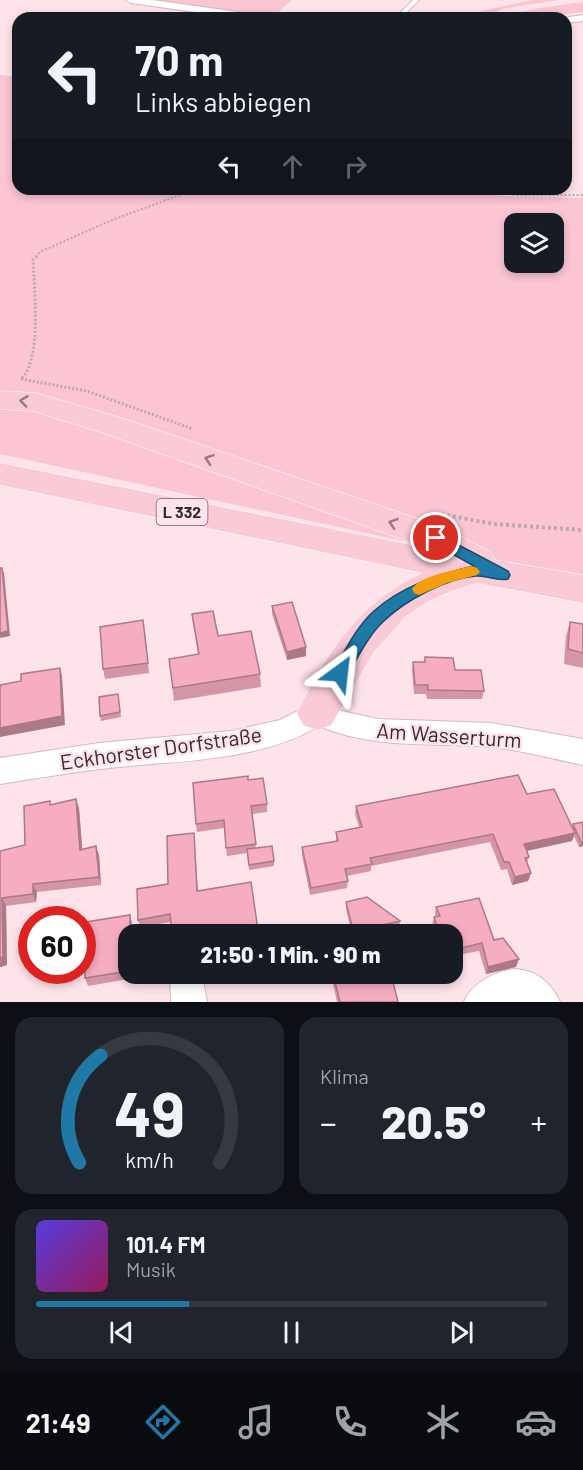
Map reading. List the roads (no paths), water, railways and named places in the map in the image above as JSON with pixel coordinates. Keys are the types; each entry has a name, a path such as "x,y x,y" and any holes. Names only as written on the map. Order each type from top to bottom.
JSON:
{"main road":[{"path":"12,388 36,402 124,429 436,538 490,573"},
{"name":"L 332","path":"0,474 364,550 583,589"},
{"path":"318,713 364,634 380,615 419,590 443,578 490,573"}],"street":[{"path":"131,0 217,12"},
{"name":"Am Wasserturm","path":"318,713 356,729 398,733 480,734 583,752"},
{"name":"Eckhorster Dorfstraße","path":"0,771 99,756 231,743 286,731 318,713"},
{"path":"482,1002 500,988 519,985 538,994 543,1002"}],"lane":[{"path":"404,12 416,0"}]}
